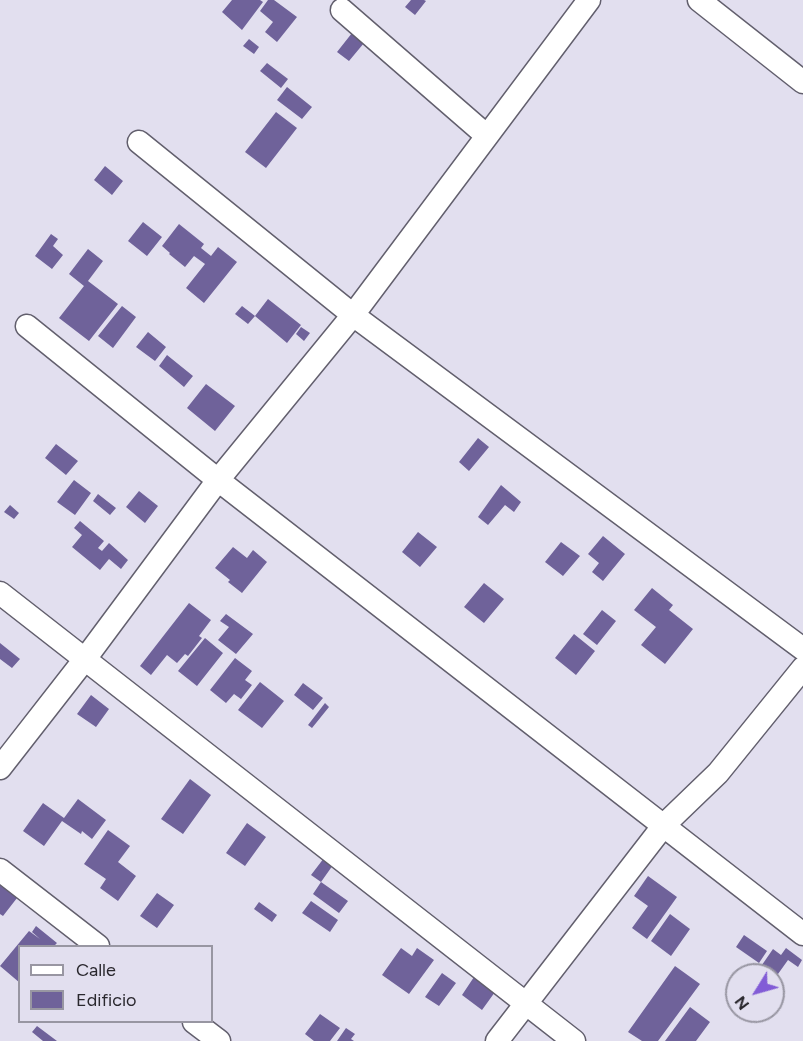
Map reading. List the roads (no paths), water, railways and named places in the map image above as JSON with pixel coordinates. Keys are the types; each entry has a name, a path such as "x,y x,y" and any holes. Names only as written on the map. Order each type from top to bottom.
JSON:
{"street":[{"path":"0,768 85,659 218,480 353,315 589,0"},
{"path":"699,0 803,82"},
{"path":"342,10 487,136"},
{"path":"139,142 353,315 803,649"},
{"path":"27,326 218,480 803,933"},
{"path":"0,593 574,1041"},
{"path":"497,1041 664,825 718,773 803,668"},
{"path":"0,870 97,945"},
{"path":"195,1023 219,1041"}]}
